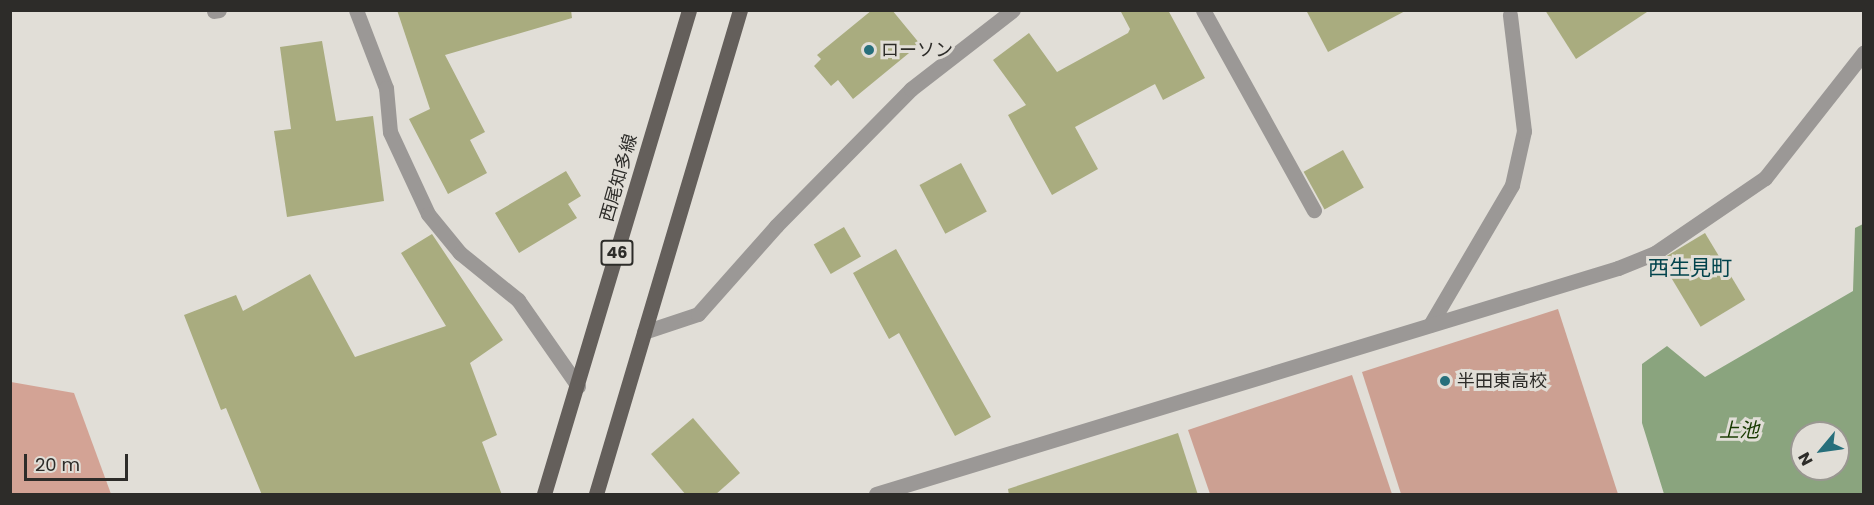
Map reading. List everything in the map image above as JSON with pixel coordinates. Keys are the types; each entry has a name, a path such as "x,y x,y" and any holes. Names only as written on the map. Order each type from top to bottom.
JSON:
{"main road":[{"name":"西尾知多線","path":"544,495 689,10"},
{"path":"596,495 740,10"}],"street":[{"path":"214,11 219,10"},
{"path":"356,10 386,88 390,132 428,214 460,253 518,300 578,386"},
{"path":"644,332 698,314 776,226 911,89 1013,10"},
{"path":"1203,10 1314,210"},
{"path":"1431,326 1512,184 1524,131 1510,15"},
{"path":"876,495 1431,326 1618,268 1655,254 1694,230 1765,178 1863,52"}],"shaded area":[{"path":"1558,309 1618,494 1401,494 1362,372"},
{"path":"1352,375 1392,494 1210,494 1188,430"},
{"path":"11,382 74,393 111,494 11,494"}],"water":[{"name":"上池","path":"1863,224 1863,494 1664,494 1642,423 1642,364 1667,346 1705,377 1853,291 1855,228"}],"building":[{"path":"397,10 571,10 572,18 445,55 485,132 470,140 487,173 448,194 409,119 430,109"},
{"name":"ローソン","path":"872,10 892,10 920,44 853,99 838,80 831,86 814,66 821,59 817,55"},
{"path":"1120,10 1168,10 1205,78 1163,100 1155,84 1075,127 1098,169 1052,195 1008,115 1026,105 993,60 1029,33 1057,72 1128,33 1130,29"},
{"path":"1306,10 1407,10 1328,52"},
{"path":"1545,10 1650,10 1576,59"},
{"path":"322,41 336,121 373,116 384,201 287,217 274,131 291,129 280,47"},
{"path":"1343,150 1364,188 1324,209 1304,172"},
{"path":"961,163 987,212 945,234 920,185"},
{"path":"566,171 581,196 568,204 577,218 519,253 495,213"},
{"path":"844,227 861,256 831,274 814,244"},
{"path":"1705,233 1745,300 1701,327 1660,260"},
{"path":"432,234 503,340 470,363 497,435 482,442 502,495 262,495 226,408 221,410 184,315 236,295 243,311 310,274 355,357 446,326 401,253"},
{"path":"896,249 991,417 955,436 899,333 889,339 853,273"},
{"path":"693,418 740,473 715,495 686,495 651,454"},
{"path":"1178,433 1198,495 1009,495 1008,489"}],"place":[{"name":"ローソン","path":"869,50"},
{"name":"半田東高校","path":"1445,381"}],"district":[{"name":"西生見町","path":"1690,268"}]}
